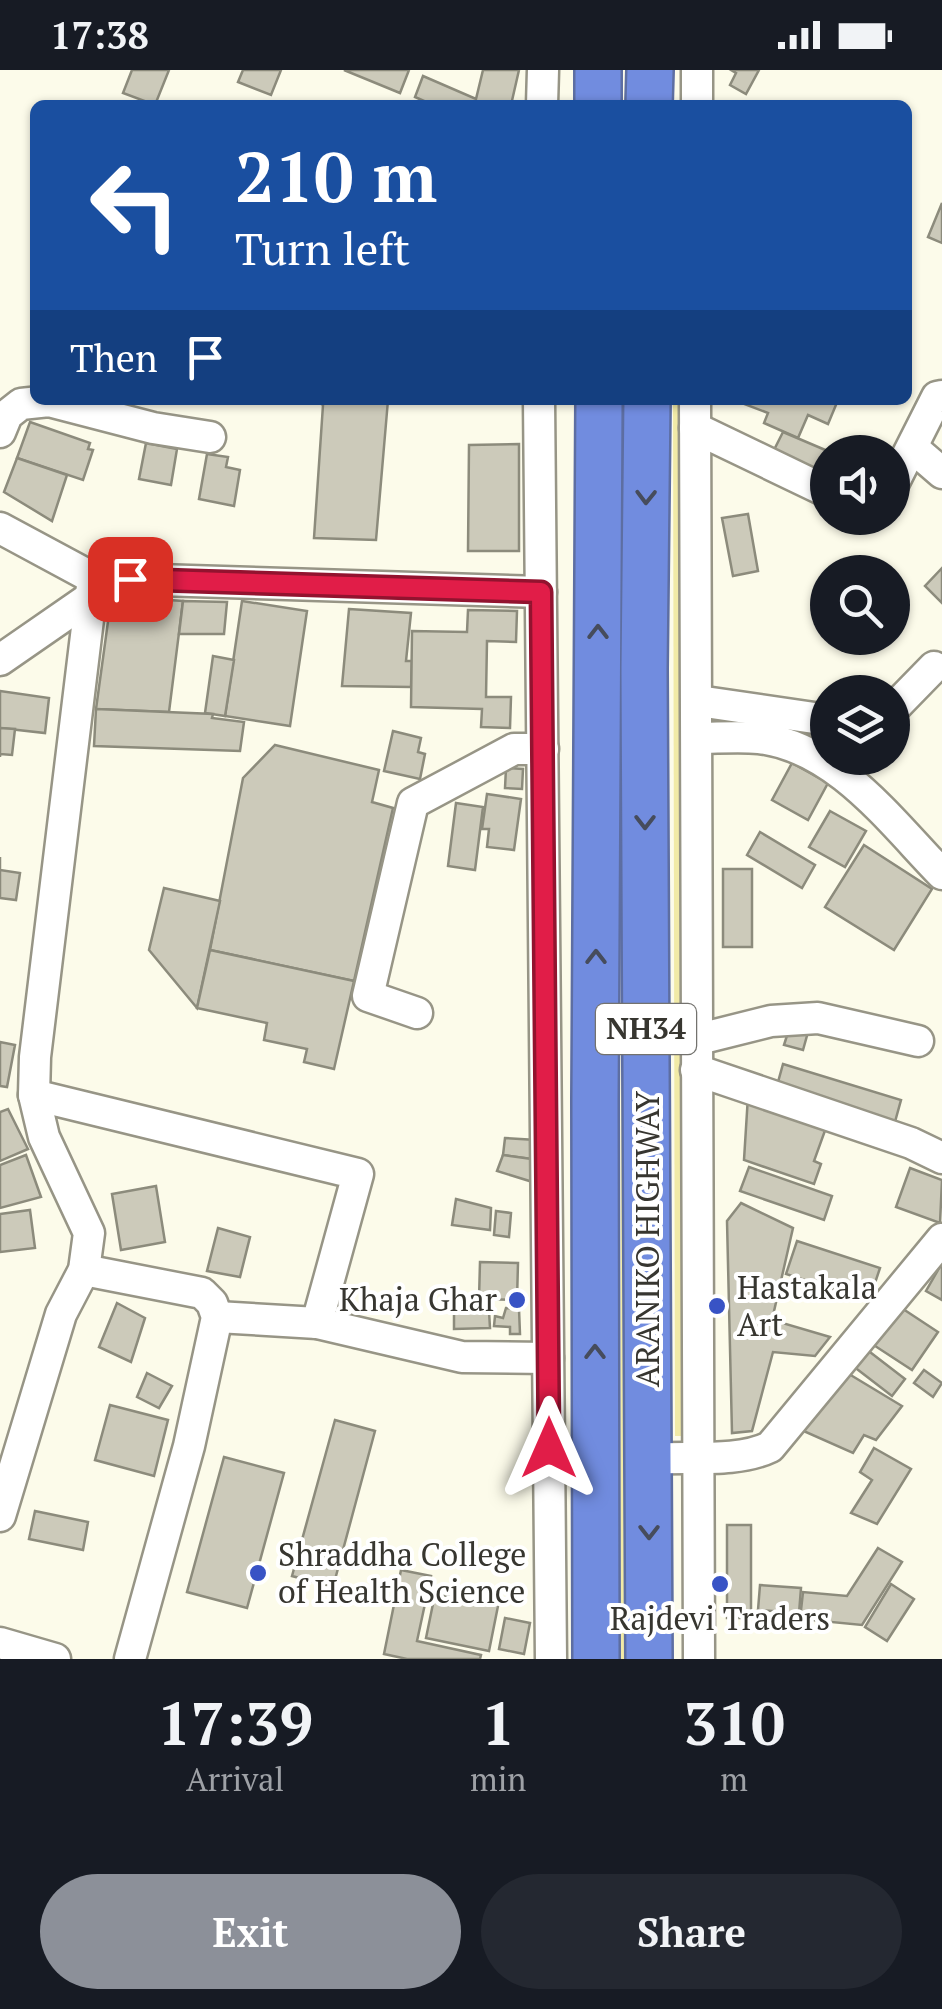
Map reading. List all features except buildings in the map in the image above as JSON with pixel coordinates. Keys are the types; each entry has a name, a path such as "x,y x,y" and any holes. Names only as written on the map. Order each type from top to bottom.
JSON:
{"highway":[{"path":"598,70 598,100"},
{"path":"650,70 650,100"},
{"name":"ARANIKO HIGHWAY","path":"596,1659 594,1100 599,405"},
{"name":"ARANIKO HIGHWAY","path":"646,405 649,1659"}],"street":[{"path":"542,100 543,70"},
{"path":"697,70 697,100"},
{"path":"910,452 937,397 942,396"},
{"path":"0,432 7,415 21,404 30,403"},
{"path":"65,405 210,438"},
{"path":"540,405 551,1659"},
{"path":"695,414 810,481"},
{"path":"695,414 699,1659"},
{"path":"912,448 942,472"},
{"path":"0,528 92,587 541,592"},
{"path":"0,660 92,587"},
{"path":"0,1516 9,1451 61,1314 84,1270 89,1233 44,1137 34,1095 35,1058 92,587"},
{"path":"910,692 934,667"},
{"path":"698,701 810,717"},
{"path":"696,738 760,738 807,752 848,778 942,874"},
{"path":"416,1013 368,996 413,803 514,749 543,750"},
{"path":"695,1055 771,1021 818,1018 918,1042"},
{"path":"695,1055 942,1158"},
{"path":"34,1095 358,1174 317,1324"},
{"path":"650,1459 734,1458 770,1447 942,1239"},
{"path":"84,1270 202,1293 212,1302 218,1317 189,1446 130,1659"},
{"path":"218,1317 317,1324 462,1357 548,1358"},
{"path":"0,1642 56,1659"}],"shaded area":[{"path":"622,405 636,405 630,1659 620,1659"},
{"path":"673,405 682,405 685,1436 675,1436"}],"place":[{"name":"Khaja Ghar","path":"517,1300"},
{"name":"Hastakala Art","path":"717,1306"},
{"name":"Shraddha College of Health Science","path":"258,1573"},
{"name":"Rajdevi Traders","path":"720,1584"}],"route":[{"path":"130,579 541,592 549,1448"}]}
